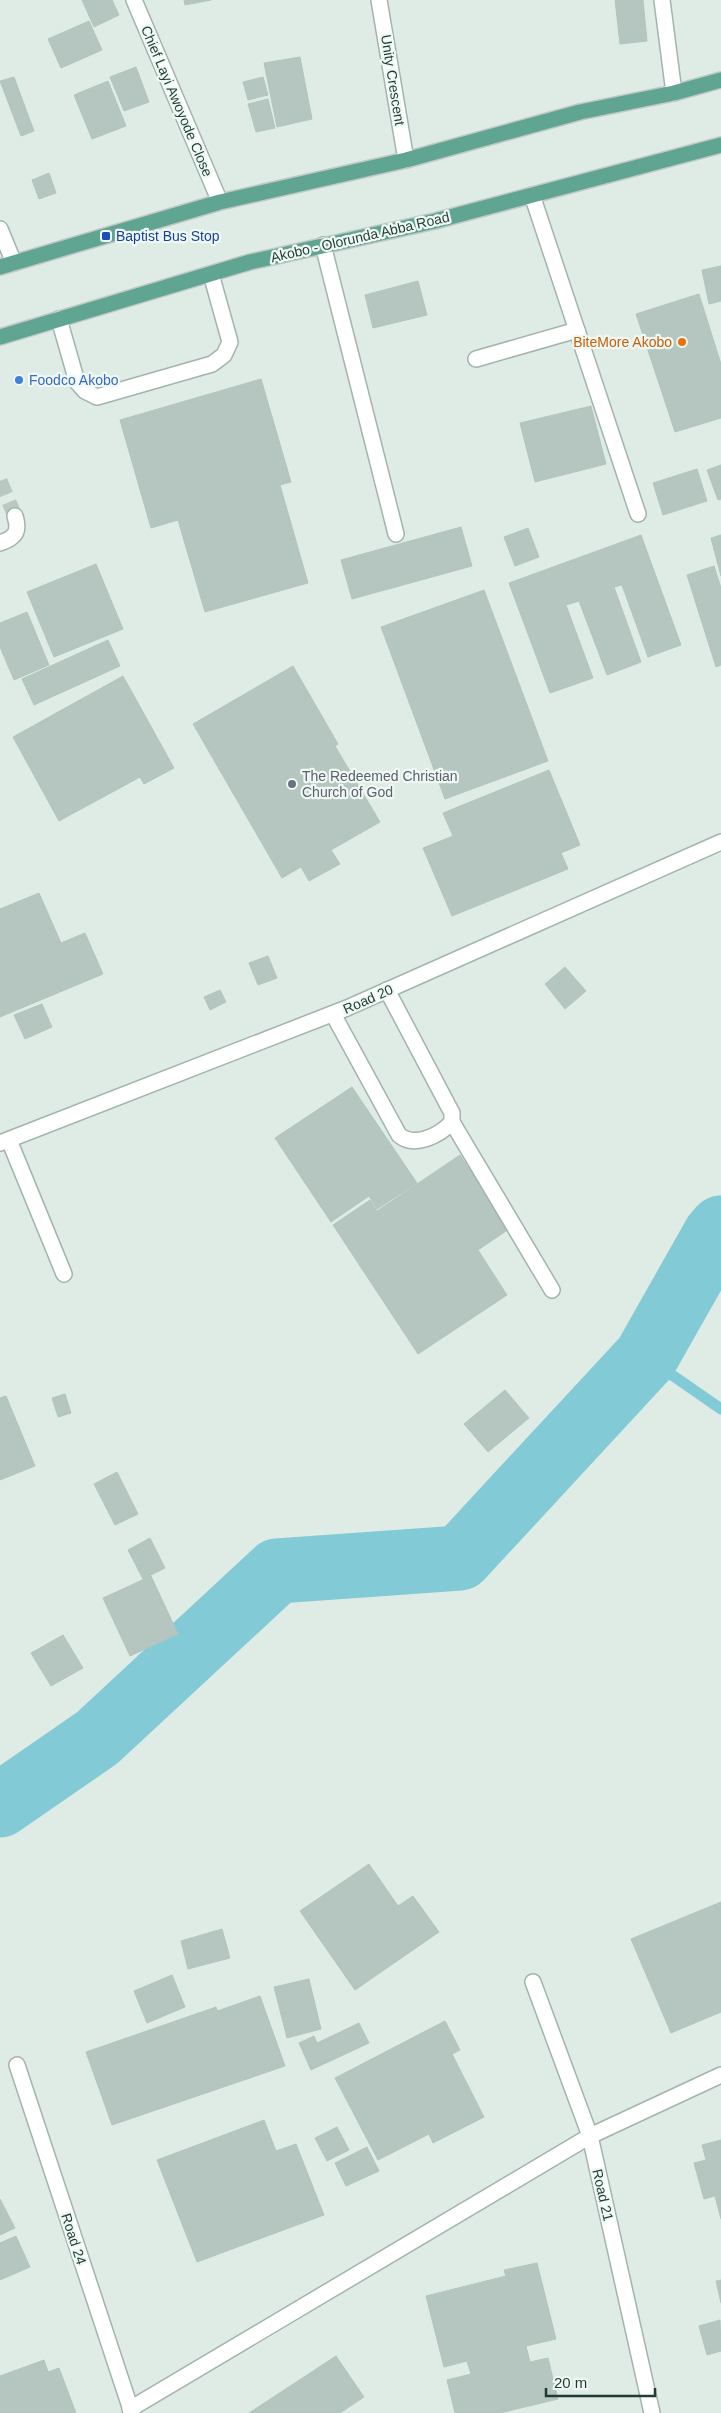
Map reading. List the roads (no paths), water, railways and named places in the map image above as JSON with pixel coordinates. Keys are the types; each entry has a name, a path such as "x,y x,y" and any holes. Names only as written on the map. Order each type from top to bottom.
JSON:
{"main road":[{"path":"7,265 220,202 406,160 580,112 674,93 721,80"},
{"name":"Akobo - Olorunda Abba Road","path":"0,336 211,274 323,244 435,221 721,145"}],"street":[{"name":"Chief Layi Awoyode Close","path":"134,0 220,202"},
{"name":"Unity Crescent","path":"379,0 406,160"},
{"path":"662,0 674,93"},
{"path":"532,195 638,514"},
{"path":"0,229 7,265"},
{"path":"323,244 396,534"},
{"path":"58,319 77,382 85,391 97,397 212,364 224,355 230,342 211,274"},
{"path":"476,359 577,330"},
{"path":"0,543 11,539 17,533 18,526 15,516"},
{"name":"Road 20","path":"64,1274 4,1142 333,1014 721,842"},
{"path":"387,990 452,1113 452,1122 552,1290"},
{"path":"333,1014 398,1135 406,1141 415,1142 446,1129 452,1122"},
{"name":"Road 21","path":"533,1982 590,2136 652,2413"},
{"name":"Road 24","path":"17,2065 131,2411"},
{"path":"131,2411 590,2136 721,2075"}],"waterway":[{"path":"0,1805 97,1738 277,1571 460,1558 646,1357 715,1235 721,1228"},
{"path":"646,1357 721,1409"}],"tunnel":[{"path":"0,481 15,516"}],"place":[{"name":"Baptist Bus Stop","path":"106,236"},
{"name":"BiteMore Akobo","path":"682,342"},
{"name":"Foodco Akobo","path":"19,380"},
{"name":"The Redeemed Christian Church of God","path":"292,784"}]}
